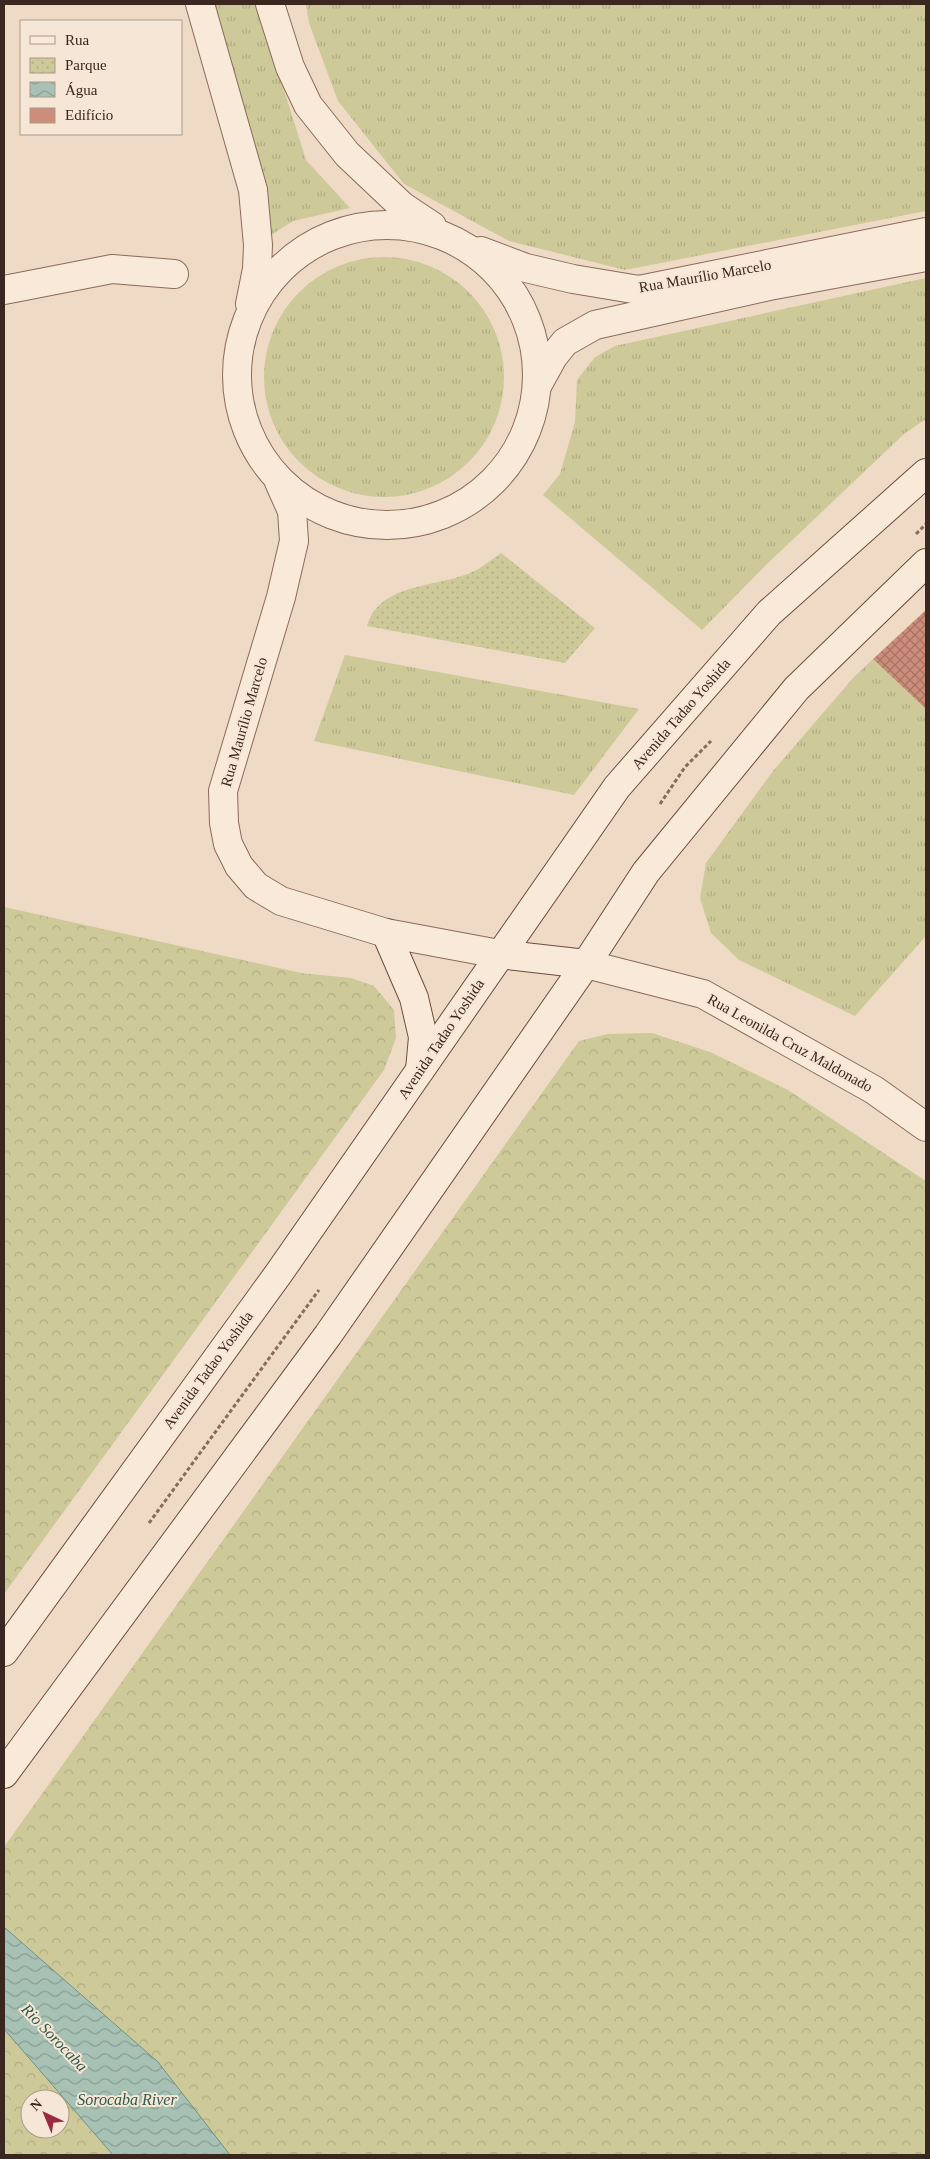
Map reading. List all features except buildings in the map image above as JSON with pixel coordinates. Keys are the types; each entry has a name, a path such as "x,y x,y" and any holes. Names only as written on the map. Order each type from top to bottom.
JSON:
{"street":[{"path":"200,4 253,190 258,245 257,269 245,325"},
{"path":"270,4 290,67 308,105 342,147 402,206 457,242"},
{"name":"Rua Maurílio Marcelo","path":"457,242 481,258 495,271 519,303 530,329 536,358 536,387 532,415 522,442 506,466 487,488 438,517 400,525 381,526 353,522 326,513 300,499 279,481 261,459 248,434 240,408 236,380 238,352 245,325 258,299 274,276 296,256 320,241 346,231 384,225 403,226 431,231 526,268 573,279 639,290 926,232"},
{"name":"Rua Maurílio Marcelo","path":"536,387 553,357 565,342 595,325 769,286 926,256"},
{"path":"4,290 112,269 174,274"},
{"name":"Avenida Tadao Yoshida","path":"5,1651 279,1272 617,787 770,613 926,473"},
{"name":"Rua Maurílio Marcelo","path":"279,481 292,512 294,541 281,597 223,791 224,823 228,844 239,866 256,886 281,901 386,933 499,954"},
{"path":"4,1774 328,1335 586,964 646,872 796,689 926,563"},
{"path":"386,933 414,998 423,1037 420,1071"},
{"name":"Rua Leonilda Cruz Maldonado","path":"499,954 586,964 703,994 874,1090 926,1127"}],"path":[{"path":"144,1528 321,1288"}],"green space":[{"path":"214,4 257,4 306,160 350,208 293,221 268,237"},
{"path":"306,4 926,4 926,211 625,270 509,241 404,184 338,101 309,23"},
{"path":"372,257 396,257 419,262 441,271 469,292 484,310 495,331 502,353 504,377 502,401 495,423 484,444 469,462 441,483 419,492 396,497 372,497 349,492 327,483 308,470 291,453 278,434 269,412 264,389 264,365 269,342 278,320 291,301 308,284 327,271 349,262"},
{"path":"926,278 926,419 904,434 766,565 702,630 543,495 560,474 575,422 577,380 595,357 615,346"},
{"path":"501,553 595,628 565,663 367,626 374,612 384,601 411,588 472,572"},
{"path":"345,655 639,709 574,795 314,741"},
{"path":"873,659 926,709 926,936 855,1016 739,960 711,933 700,898 706,863 773,771 854,677"},
{"path":"4,907 301,973 351,978 374,986 394,1010 396,1038 384,1070 4,1594"},
{"path":"652,1033 710,1052 788,1090 926,1181 926,2155 228,2155 158,2062 4,1927 4,1847 579,1041 608,1034"},
{"path":"4,2029 56,2089 20,2089 20,2139 70,2139 70,2105 113,2155 4,2155"}],"water":[{"name":"Sorocaba River","path":"4,1927 158,2062 230,2155 113,2155 70,2105 70,2089 56,2089 4,2029"}],"water label":[{"name":"Rio Sorocaba","path":"55,2037"}]}
